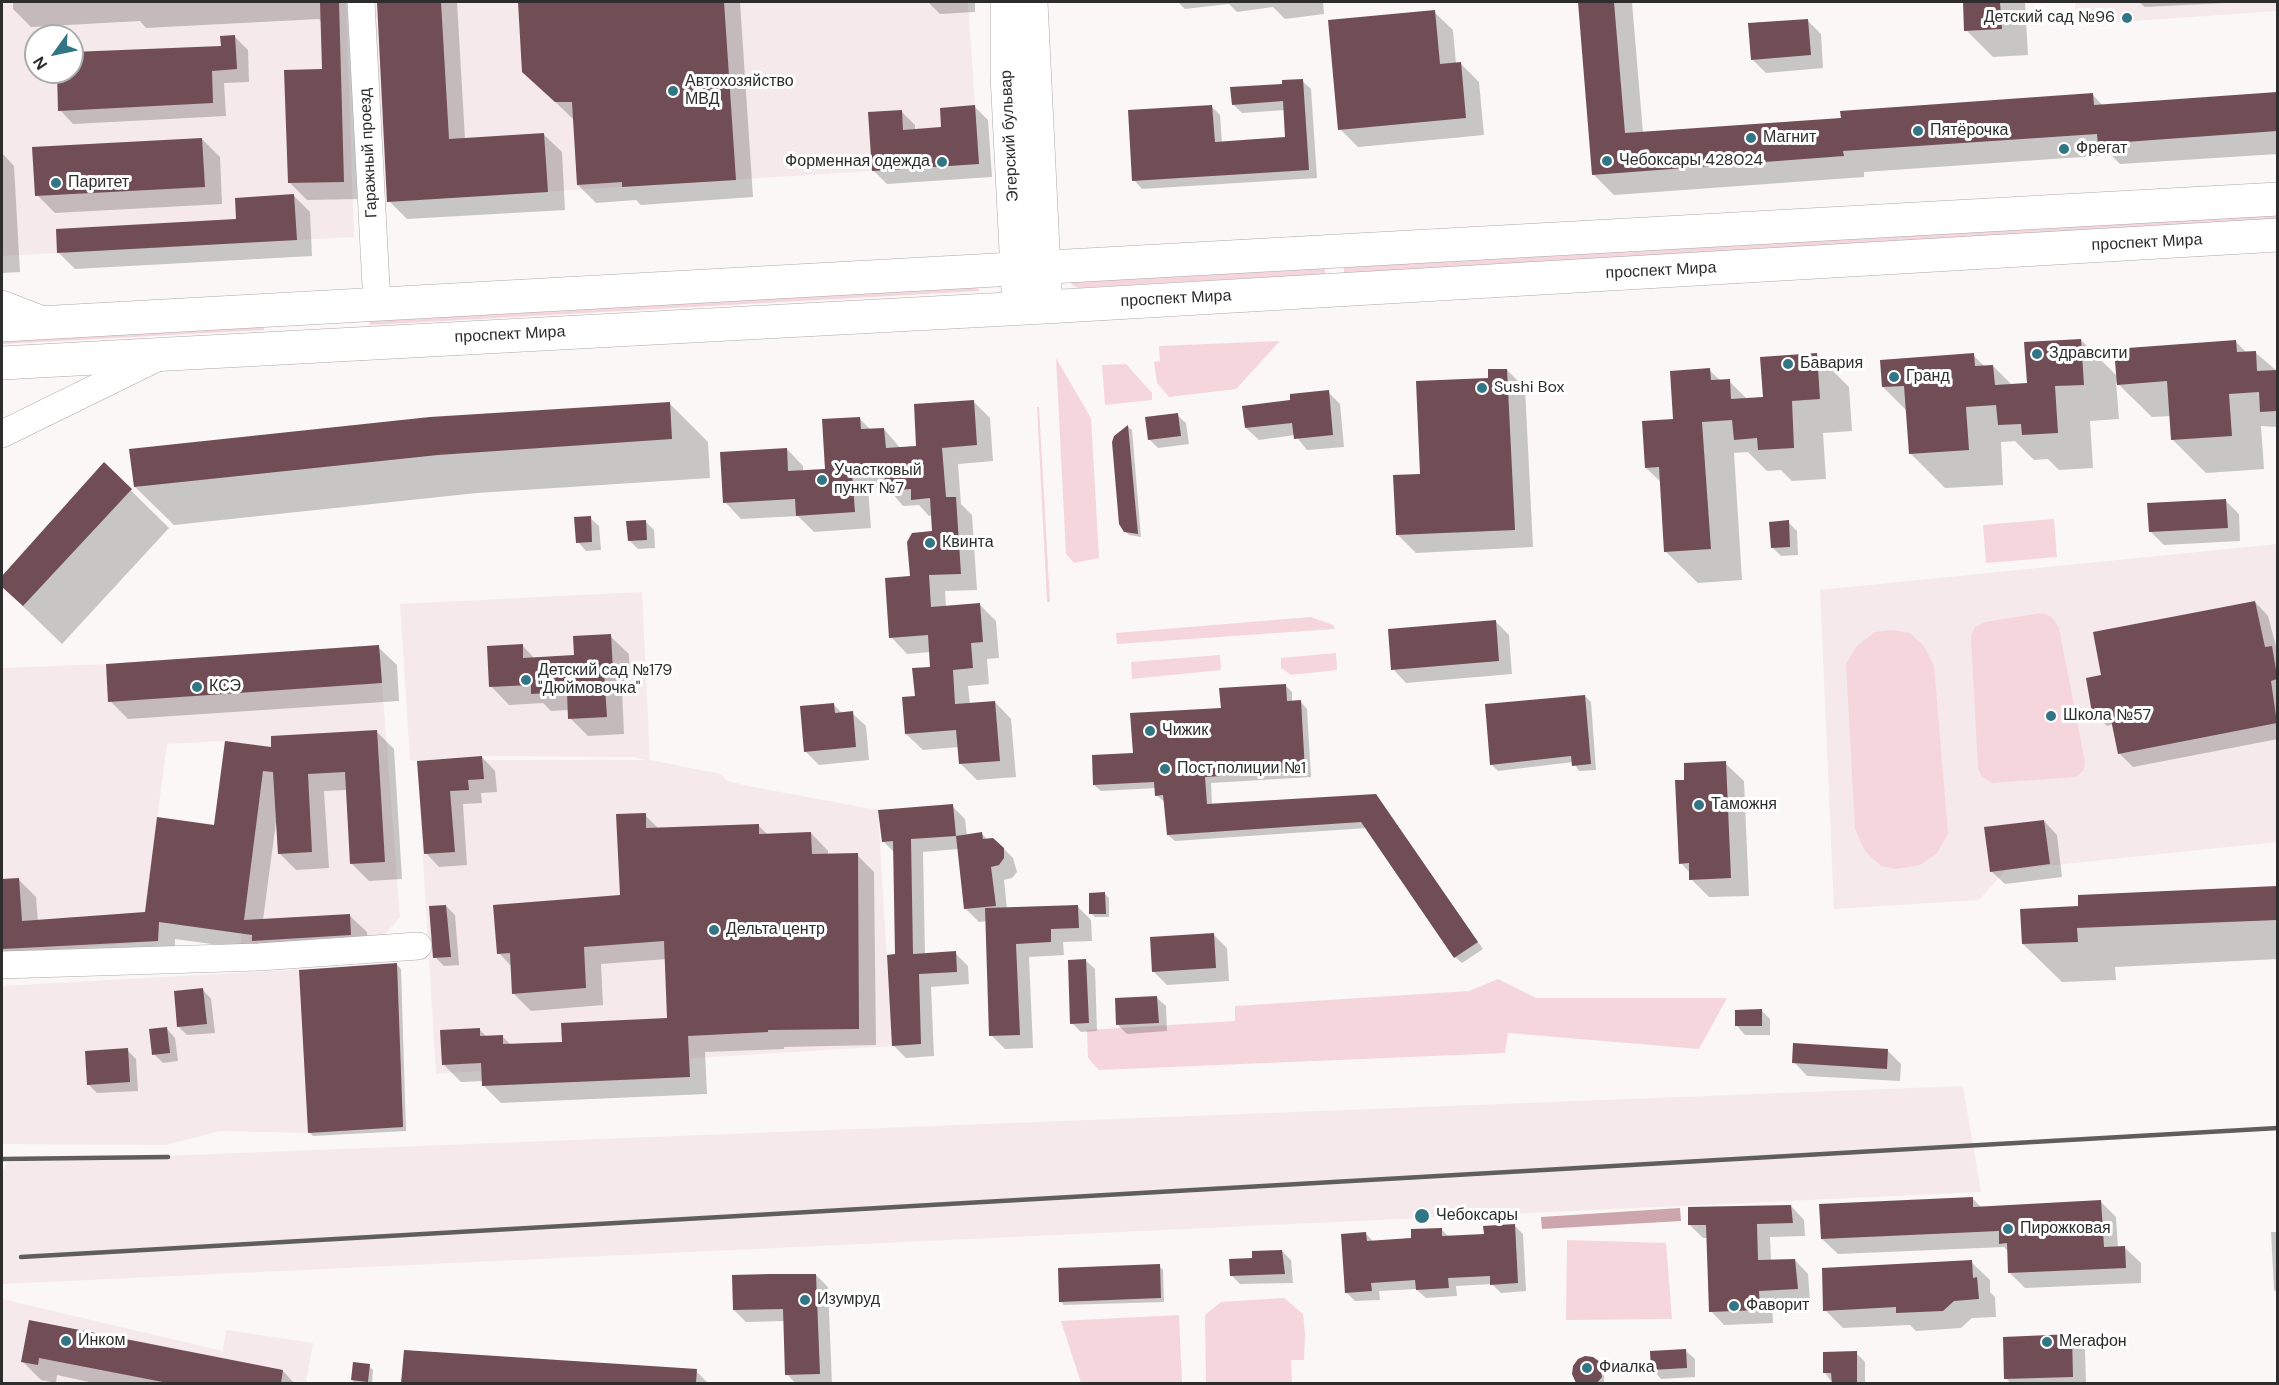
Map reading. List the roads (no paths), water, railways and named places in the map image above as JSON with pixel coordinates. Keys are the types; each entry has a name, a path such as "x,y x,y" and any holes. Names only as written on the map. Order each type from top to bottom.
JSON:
{"main road":[{"name":"Эгерский бульвар","path":"1007,2 1021,74 1032,308"},
{"name":"Эгерский бульвар","path":"1021,74 1031,2"},
{"path":"2,325 2277,199"},
{"name":"проспект Мира","path":"2,363 1032,308 2277,235"},
{"path":"1336,252 1338,290"},
{"path":"336,307 338,345"}],"street":[{"name":"Гаражный проезд","path":"361,2 377,305"},
{"path":"2,304 50,323"},
{"path":"2,434 166,354"},
{"path":"2,965 259,957 418,946"}],"railway":[{"path":"21,1257 2278,1128"},
{"path":"2,1159 168,1157"}],"place":[{"name":"Детский сад №96","path":"2127,18"},
{"name":"Автохозяйство МВД","path":"673,91"},
{"name":"Пятёрочка","path":"1918,131"},
{"name":"Магнит","path":"1751,138"},
{"name":"Фрегат","path":"2064,149"},
{"name":"Чебоксары 428024","path":"1607,161"},
{"name":"Форменная одежда","path":"942,162"},
{"name":"Паритет","path":"56,183"},
{"name":"Здравсити","path":"2037,354"},
{"name":"Бавария","path":"1788,364"},
{"name":"Гранд","path":"1894,377"},
{"name":"Sushi Box","path":"1482,388"},
{"name":"Участковый пункт №7","path":"822,480"},
{"name":"Квинта","path":"930,543"},
{"name":"Детский сад №179 \"Дюймовочка\"","path":"526,680"},
{"name":"КСЭ","path":"197,687"},
{"name":"Школа №57","path":"2051,716"},
{"name":"Чижик","path":"1150,731"},
{"name":"Пост полиции №1","path":"1165,769"},
{"name":"Таможня","path":"1699,805"},
{"name":"Дельта центр","path":"714,930"},
{"name":"Чебоксары","path":"1422,1216"},
{"name":"Пирожковая","path":"2008,1229"},
{"name":"Изумруд","path":"805,1300"},
{"name":"Фаворит","path":"1734,1306"},
{"name":"Инком","path":"66,1341"},
{"name":"Мегафон","path":"2047,1342"},
{"name":"Фиалка","path":"1587,1368"}]}
